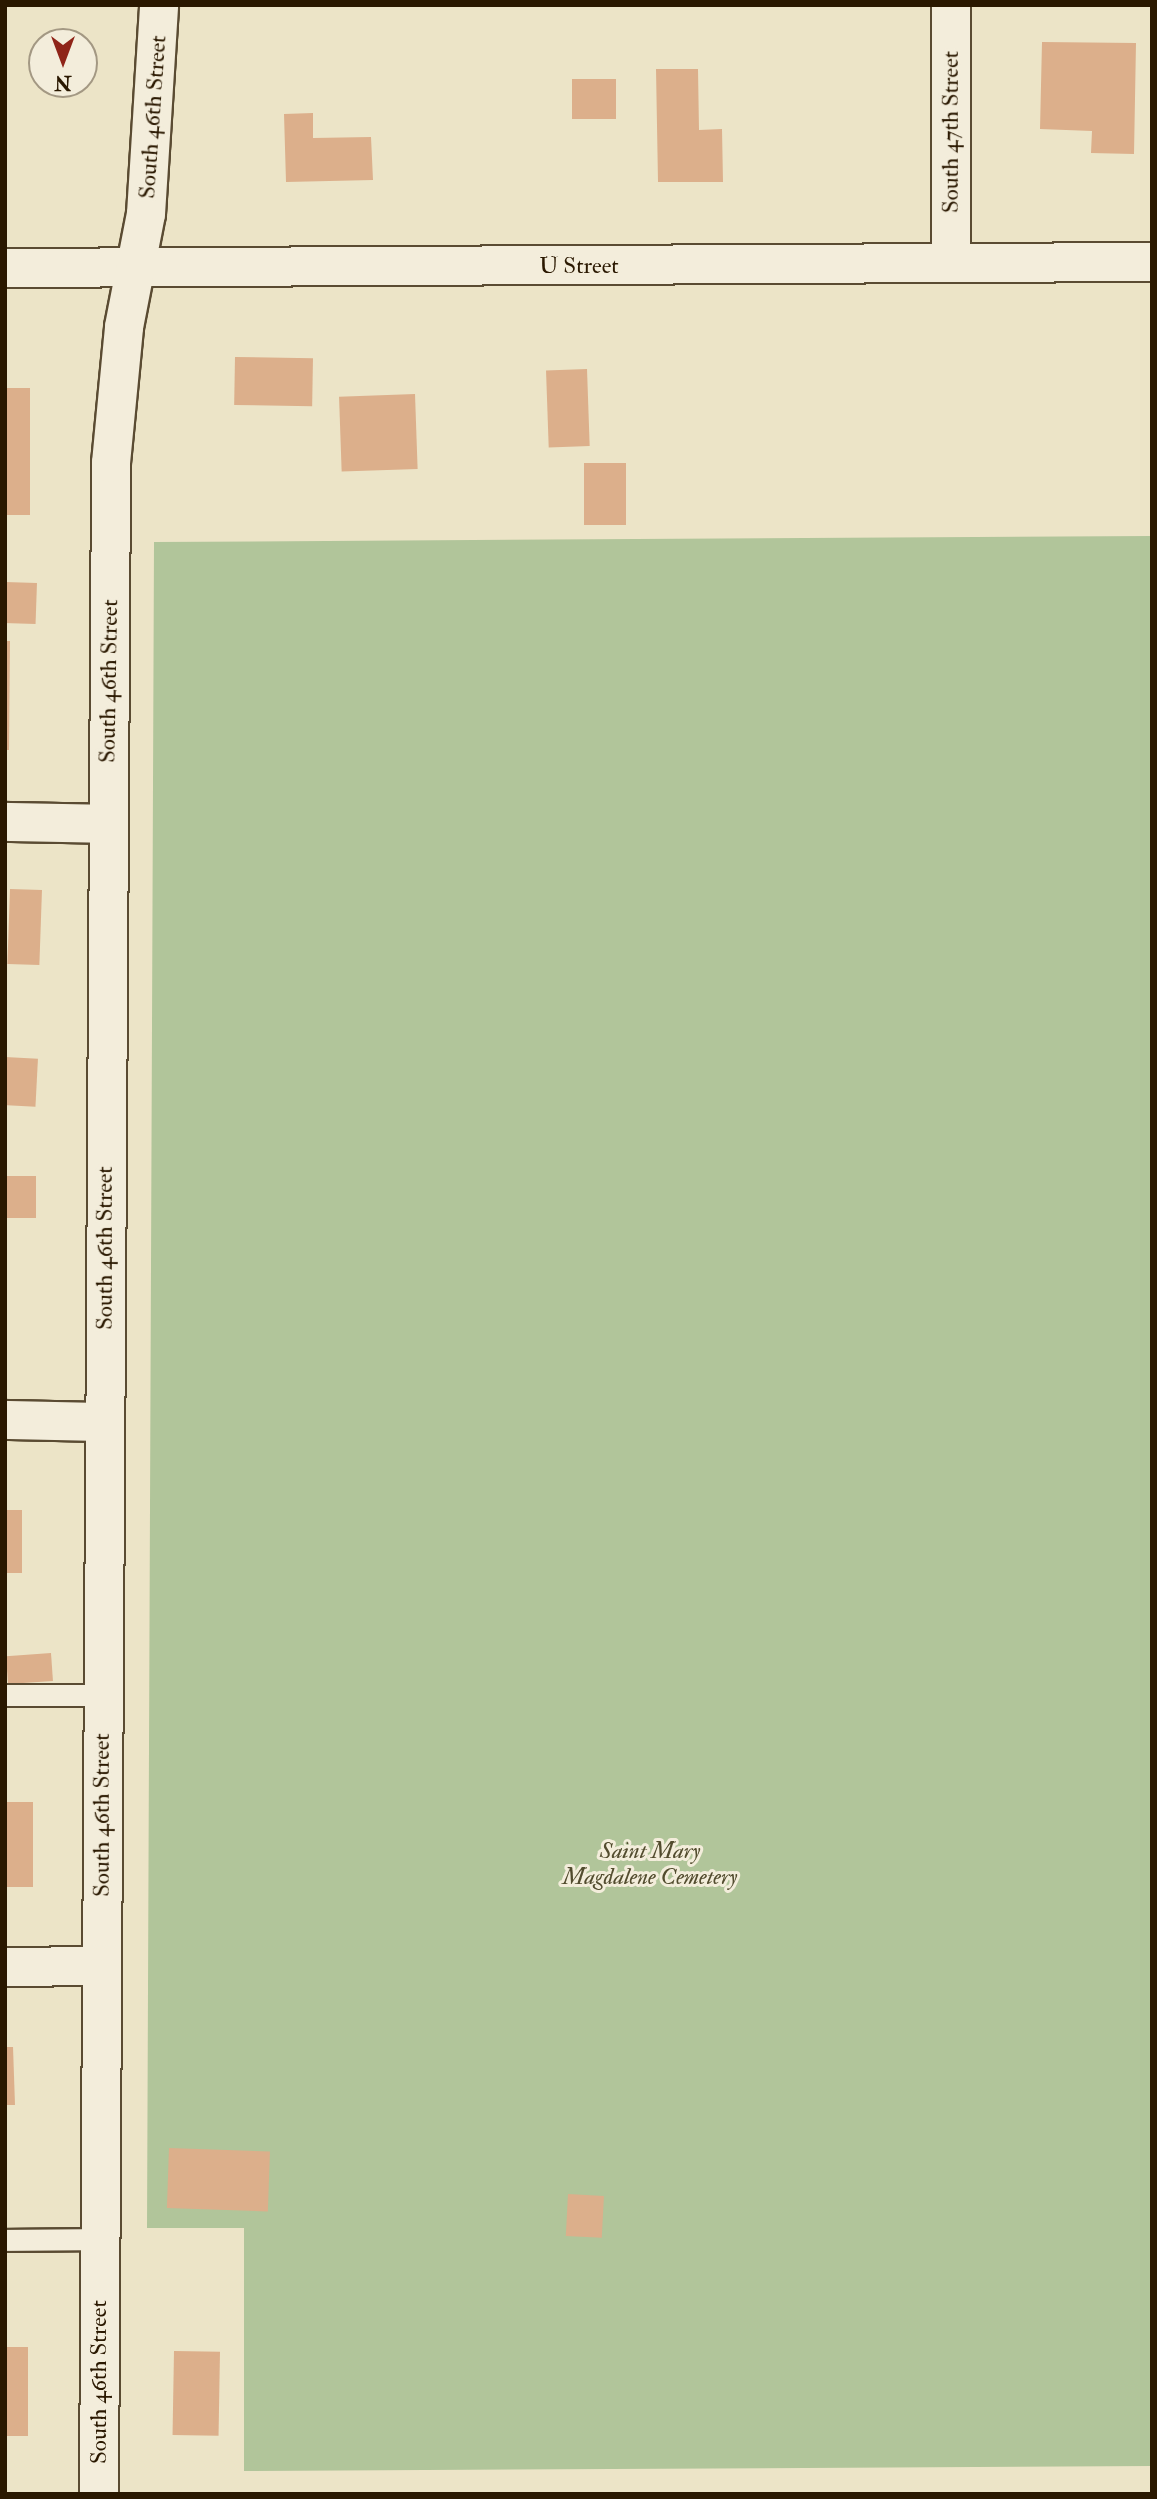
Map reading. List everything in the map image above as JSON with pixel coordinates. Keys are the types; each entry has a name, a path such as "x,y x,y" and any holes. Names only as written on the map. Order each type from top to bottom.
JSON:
{"street":[{"name":"South 46th Street","path":"99,2494 111,463 136,268 146,214 159,5"},
{"name":"South 47th Street","path":"951,5 951,259"},
{"name":"U Street","path":"5,268 951,259 1152,262"},
{"path":"5,822 108,824"},
{"path":"5,1420 104,1422"},
{"path":"5,1967 101,1966"}],"lane":[{"path":"5,1695 103,1695"},
{"path":"5,2239 99,2239"}],"green space":[{"name":"Saint Mary Magdalene Cemetery","path":"1152,536 1152,2466 244,2471 244,2228 147,2228 154,542"}],"building":[{"path":"1042,42 1136,43 1134,154 1091,153 1092,131 1040,129"},
{"path":"656,69 698,69 699,130 722,129 723,182 658,182"},
{"path":"572,79 616,79 616,119 572,119"},
{"path":"313,113 313,138 371,137 373,180 286,182 284,114"},
{"path":"235,357 313,358 312,406 234,405"},
{"path":"587,369 590,446 549,447 546,370"},
{"path":"5,388 30,388 30,515 5,515"},
{"path":"415,394 418,469 342,472 339,397"},
{"path":"584,463 626,463 626,525 584,525"},
{"path":"5,582 37,583 36,624 5,623"},
{"path":"5,641 10,641 9,750 5,750"},
{"path":"10,889 42,890 39,965 7,964"},
{"path":"5,1057 38,1059 35,1107 5,1105"},
{"path":"5,1176 36,1176 36,1218 5,1218"},
{"path":"5,1510 22,1510 22,1573 5,1573"},
{"path":"51,1653 53,1681 8,1684 6,1656"},
{"path":"5,1802 33,1802 33,1887 5,1887"},
{"path":"5,2047 13,2047 15,2105 5,2105"},
{"path":"169,2148 270,2152 268,2211 167,2208"},
{"path":"568,2194 604,2196 602,2238 566,2236"},
{"path":"5,2347 28,2347 28,2436 5,2436"},
{"path":"174,2351 220,2352 219,2436 173,2435"}]}
